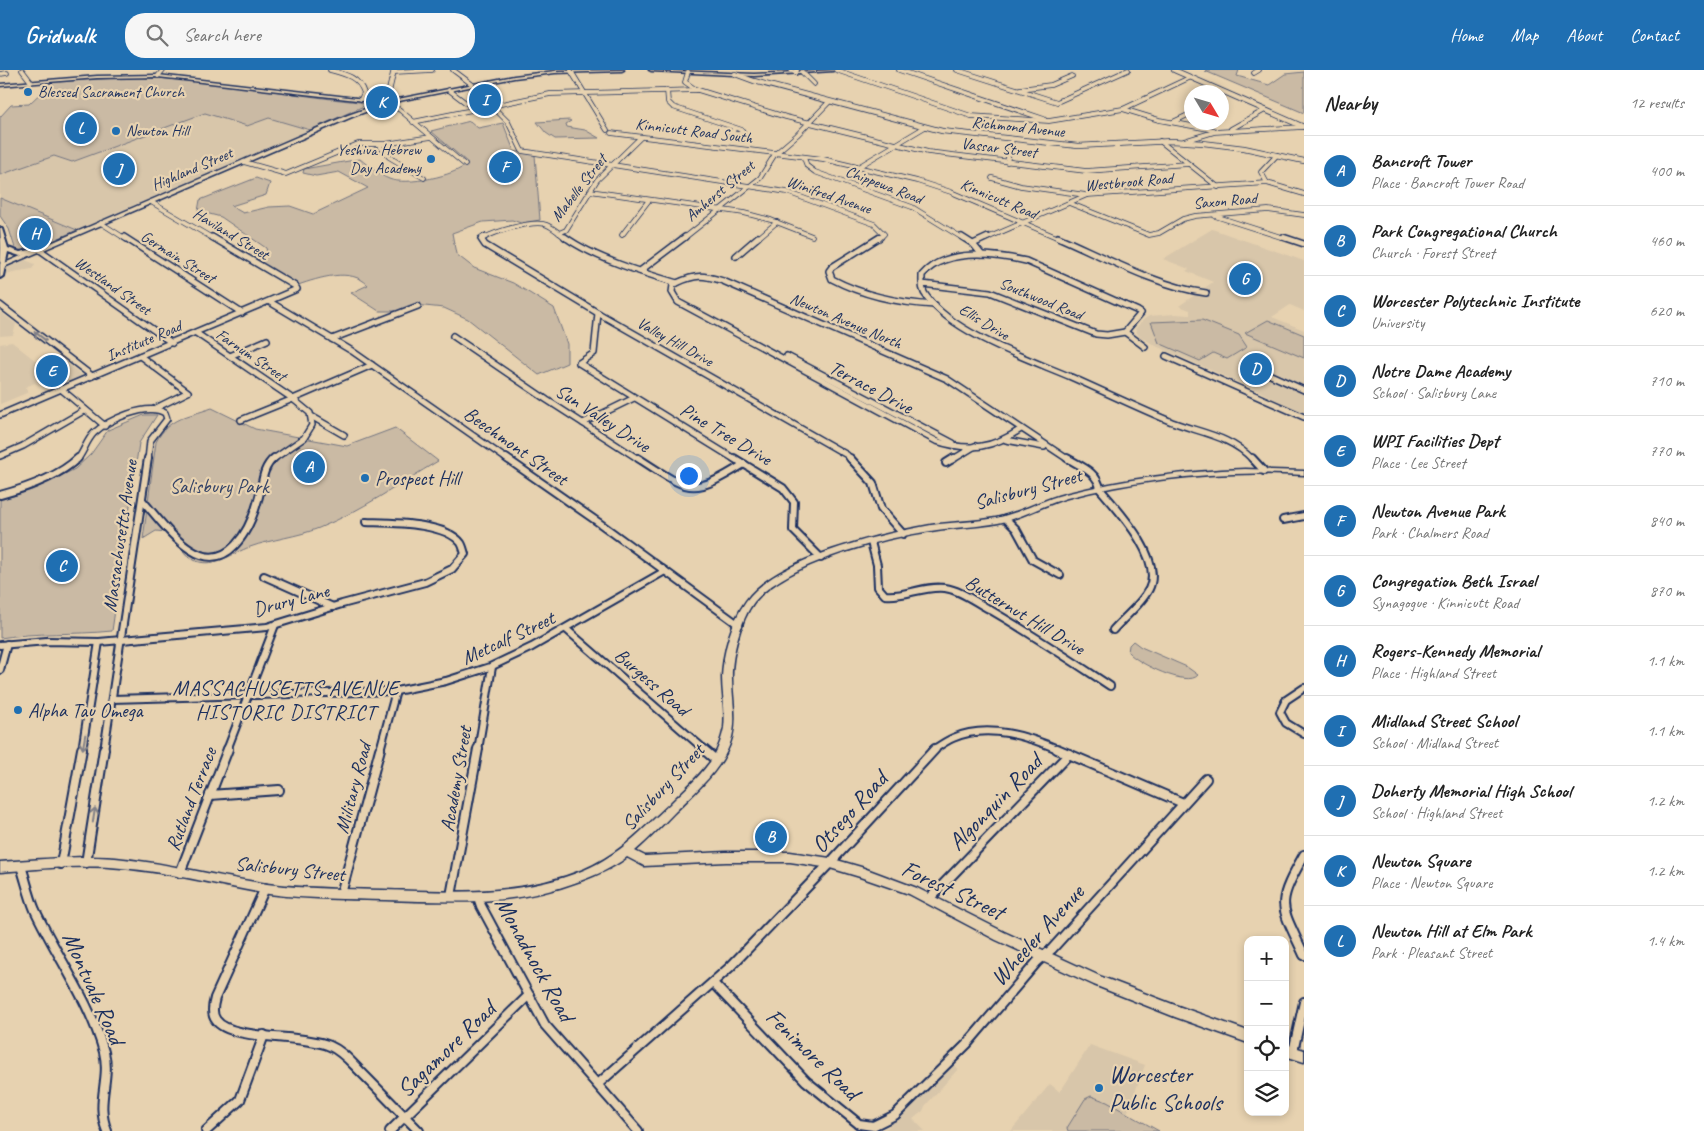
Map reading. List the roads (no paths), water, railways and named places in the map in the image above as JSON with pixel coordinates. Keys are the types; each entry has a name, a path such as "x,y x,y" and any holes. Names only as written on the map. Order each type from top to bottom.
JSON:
{"main road":[{"path":"0,85 97,77 158,76 386,102 529,74 622,70"},
{"path":"652,70 735,72 835,70"},
{"name":"Highland Street","path":"368,109 374,102"},
{"name":"Highland Street","path":"1,267 386,102"},
{"path":"0,230 5,249 0,276"},
{"path":"5,249 20,254 40,250"},
{"name":"Salisbury Street","path":"0,867 86,863 132,864 266,888 341,894 478,897 519,894 544,888 603,866 626,852 684,796 716,760 724,747 728,730 728,664 730,649 739,625 747,605 763,588 786,575 821,558 871,542 929,528 1006,519 1043,503 1100,489 1178,476 1264,471 1304,473"},
{"name":"Forest Street","path":"626,852 644,862 759,856 790,857 861,872 913,891 1043,956 1148,1001 1244,1036"}],"street":[{"path":"22,70 31,82"},
{"path":"158,76 163,70"},
{"path":"330,70 345,72 354,78 362,86 364,93 361,99"},
{"path":"432,70 394,71 386,102 391,104 465,165"},
{"path":"453,70 473,85"},
{"path":"835,70 970,116 1049,121 1123,109 1191,78"},
{"path":"899,70 1049,121"},
{"path":"957,70 1057,102 1128,70"},
{"path":"1174,70 1207,85"},
{"path":"1180,72 1185,70"},
{"path":"1254,73 1260,70"},
{"path":"571,71 607,130"},
{"path":"796,71 814,84"},
{"path":"688,72 685,82 700,90"},
{"name":"Richmond Avenue","path":"735,72 738,77 925,127 1012,140 1078,146 1184,141 1228,145 1304,161"},
{"path":"0,74 7,73"},
{"path":"1016,89 1051,85 1072,76"},
{"path":"449,90 474,109"},
{"path":"668,90 668,102 675,108 735,128"},
{"path":"413,122 550,94 700,90"},
{"name":"Vassar Street","path":"700,90 786,118 810,122 928,152 1090,171 1188,164"},
{"path":"1229,94 1303,127"},
{"name":"Amherst Street","path":"640,271 723,209 764,174 774,154 829,102"},
{"name":"Winifred Avenue","path":"492,106 510,125 520,150 791,193 860,218 879,227 884,234 830,268 832,279 855,290 882,298 912,304 936,305"},
{"path":"1123,109 1184,125"},
{"path":"1229,130 1265,110"},
{"path":"1172,123 1184,116"},
{"path":"858,167 925,127"},
{"path":"1229,130 1303,127"},
{"path":"1184,141 1199,134 1218,130"},
{"name":"Kinnicutt Road South","path":"611,133 774,154"},
{"name":"Mabelle Street","path":"559,233 566,230 590,191 612,165 641,136"},
{"path":"244,162 286,174 358,144 379,145 431,137"},
{"path":"1007,162 1012,140"},
{"path":"1160,141 1218,187"},
{"path":"379,145 389,157 424,178"},
{"name":"Kinnicutt Road","path":"774,154 858,167 935,187 1158,280 1190,291 1206,293"},
{"path":"1267,183 1261,172 1278,155"},
{"name":"Chippewa Road","path":"804,158 807,166 815,172 912,207 973,244 982,255"},
{"path":"992,178 1021,186 1087,195"},
{"name":"Westbrook Road","path":"973,244 1087,195 1267,183"},
{"name":"Saxon Road","path":"1267,183 1304,194"},
{"path":"590,191 756,215 812,236"},
{"path":"622,235 649,200"},
{"name":"Haviland Street","path":"150,202 297,287 297,289"},
{"name":"Saxon Road","path":"1069,203 1149,234 1159,233 1186,218 1212,214 1268,210 1304,215"},
{"path":"1212,214 1304,244"},
{"path":"736,256 777,222"},
{"name":"Valley Hill Drive","path":"559,233 547,225 539,223 487,236 481,241 598,313 847,455 873,484 881,509 903,534"},
{"name":"Germain Street","path":"101,224 242,312"},
{"path":"559,233 577,246 640,271 677,283"},
{"name":"Westland Street","path":"40,250 172,343"},
{"path":"922,284 922,278 927,270 938,262 952,258 982,255 1026,261 1141,313 1131,322 1125,332 1145,347"},
{"name":"Newton Avenue North","path":"677,283 690,277 703,276 723,281 947,380 1052,450 1092,474 1099,482 1100,489"},
{"name":"Terrace Drive","path":"677,283 673,285 672,292 678,302 930,438 949,445 975,446 1006,440 1030,443 1052,450"},
{"name":"Ellis Drive","path":"922,284 924,294 963,326 1009,351 1173,422 1222,437 1247,453 1264,471"},
{"name":"Southwood Road","path":"922,284 990,292 1096,334 1106,335 1125,332"},
{"name":"Institute Road","path":"1,412 61,390 297,289"},
{"name":"Beechmont Street","path":"270,302 372,365 597,521 739,625"},
{"path":"0,305 92,376"},
{"path":"332,339 418,306"},
{"name":"Pine Tree Drive","path":"598,313 594,353 579,363 783,488 792,497 794,512 793,530 821,558"},
{"name":"Farnum Street","path":"196,332 292,400 311,416"},
{"name":"Sun Valley Drive","path":"453,336 583,423 685,487 697,488 708,485 744,464"},
{"path":"230,356 267,340"},
{"path":"0,495 28,485 72,464 81,456 92,436 105,426 142,410 154,408 188,392 140,356"},
{"path":"1166,356 1304,417"},
{"path":"1244,363 1304,390"},
{"path":"241,420 372,365"},
{"path":"61,390 105,426"},
{"path":"583,423 634,398"},
{"name":"Massachusetts Avenue","path":"86,863 150,441 168,417 164,412 154,408"},
{"path":"0,456 31,443 64,420 85,410"},
{"path":"311,416 344,435"},
{"path":"142,501 192,551 203,556 228,552 239,545 247,533 266,467 271,461 302,439 312,426 311,416"},
{"name":"Terrace Drive","path":"1006,440 1021,429"},
{"path":"946,463 975,446"},
{"path":"1100,489 1146,552 1152,571 1149,588 1113,630"},
{"path":"1283,520 1304,516"},
{"path":"1006,519 1016,529 1033,560 1060,575"},
{"name":"Drury Lane","path":"4,645 47,641 99,642 261,628 424,582 452,569 465,554 465,547 460,541 438,530 366,522"},
{"name":"Butternut Hill Drive","path":"871,542 877,565 878,587 885,595 892,596 933,588 946,588 962,594 1021,628 1110,686"},
{"name":"Metcalf Street","path":"112,699 396,691 438,684 492,667 522,653 665,571"},
{"path":"264,576 333,607"},
{"name":"Rutland Terrace","path":"180,873 276,625"},
{"name":"Burgess Road","path":"566,629 716,760"},
{"path":"61,864 78,777 99,642"},
{"path":"0,670 4,645"},
{"name":"Academy Street","path":"451,896 473,782 492,667"},
{"path":"1304,688 1283,702 1279,708 1279,716 1284,722 1304,734"},
{"name":"Military Road","path":"341,894 396,691"},
{"name":"Otsego Road","path":"598,1084 713,983 830,864 933,750 950,738 976,731 1001,732 1028,738 1183,803"},
{"name":"Algonquin Road","path":"929,899 1069,754"},
{"name":"Wheeler Avenue","path":"895,1115 967,1044 1043,956 1052,949 1206,779"},
{"path":"210,795 278,790"},
{"path":"1304,855 1286,890 1283,901 1285,915 1304,955"},
{"name":"Montvale Road","path":"21,866 34,908 84,1002 103,1048 106,1068 100,1103 103,1122 107,1131"},
{"path":"266,888 215,998 213,1011 219,1024 227,1029 316,1041 329,1045 347,1058 419,1131"},
{"name":"Monadnock Road","path":"478,897 481,906 545,1025 638,1131"},
{"name":"Fenimore Road","path":"713,983 806,1081 854,1120 862,1125 873,1126 895,1115"},
{"name":"Sagamore Road","path":"390,1131 529,995"},
{"path":"1294,1053 1304,1002"},
{"path":"206,1131 240,1100 264,1035"}],"place":[{"name":"Blessed Sacrament Church","path":"28,92"},
{"name":"Midland Street School","path":"485,100"},
{"name":"Newton Square","path":"382,102"},
{"name":"Newton Hill at Elm Park","path":"81,128"},
{"name":"Newton Hill","path":"116,131"},
{"name":"Yeshiva Hebrew Day Academy","path":"431,159"},
{"name":"Newton Avenue Park","path":"505,167"},
{"name":"Doherty Memorial High School","path":"119,169"},
{"name":"Rogers-Kennedy Memorial","path":"35,234"},
{"name":"Congregation Beth Israel","path":"1245,279"},
{"name":"Notre Dame Academy","path":"1256,369"},
{"name":"WPI Facilities Dept","path":"52,371"},
{"name":"Bancroft Tower","path":"309,467"},
{"name":"Prospect Hill","path":"365,478"},
{"name":"Worcester Polytechnic Institute","path":"62,566"},
{"name":"Alpha Tau Omega","path":"18,710"},
{"name":"Park Congregational Church","path":"771,837"},
{"name":"Worcester Public Schools","path":"1099,1088"}],"district":[{"name":"MASSACHUSETTS AVENUE HISTORIC DISTRICT","path":"286,700"}],"park label":[{"name":"Salisbury Park","path":"219,486"}]}
